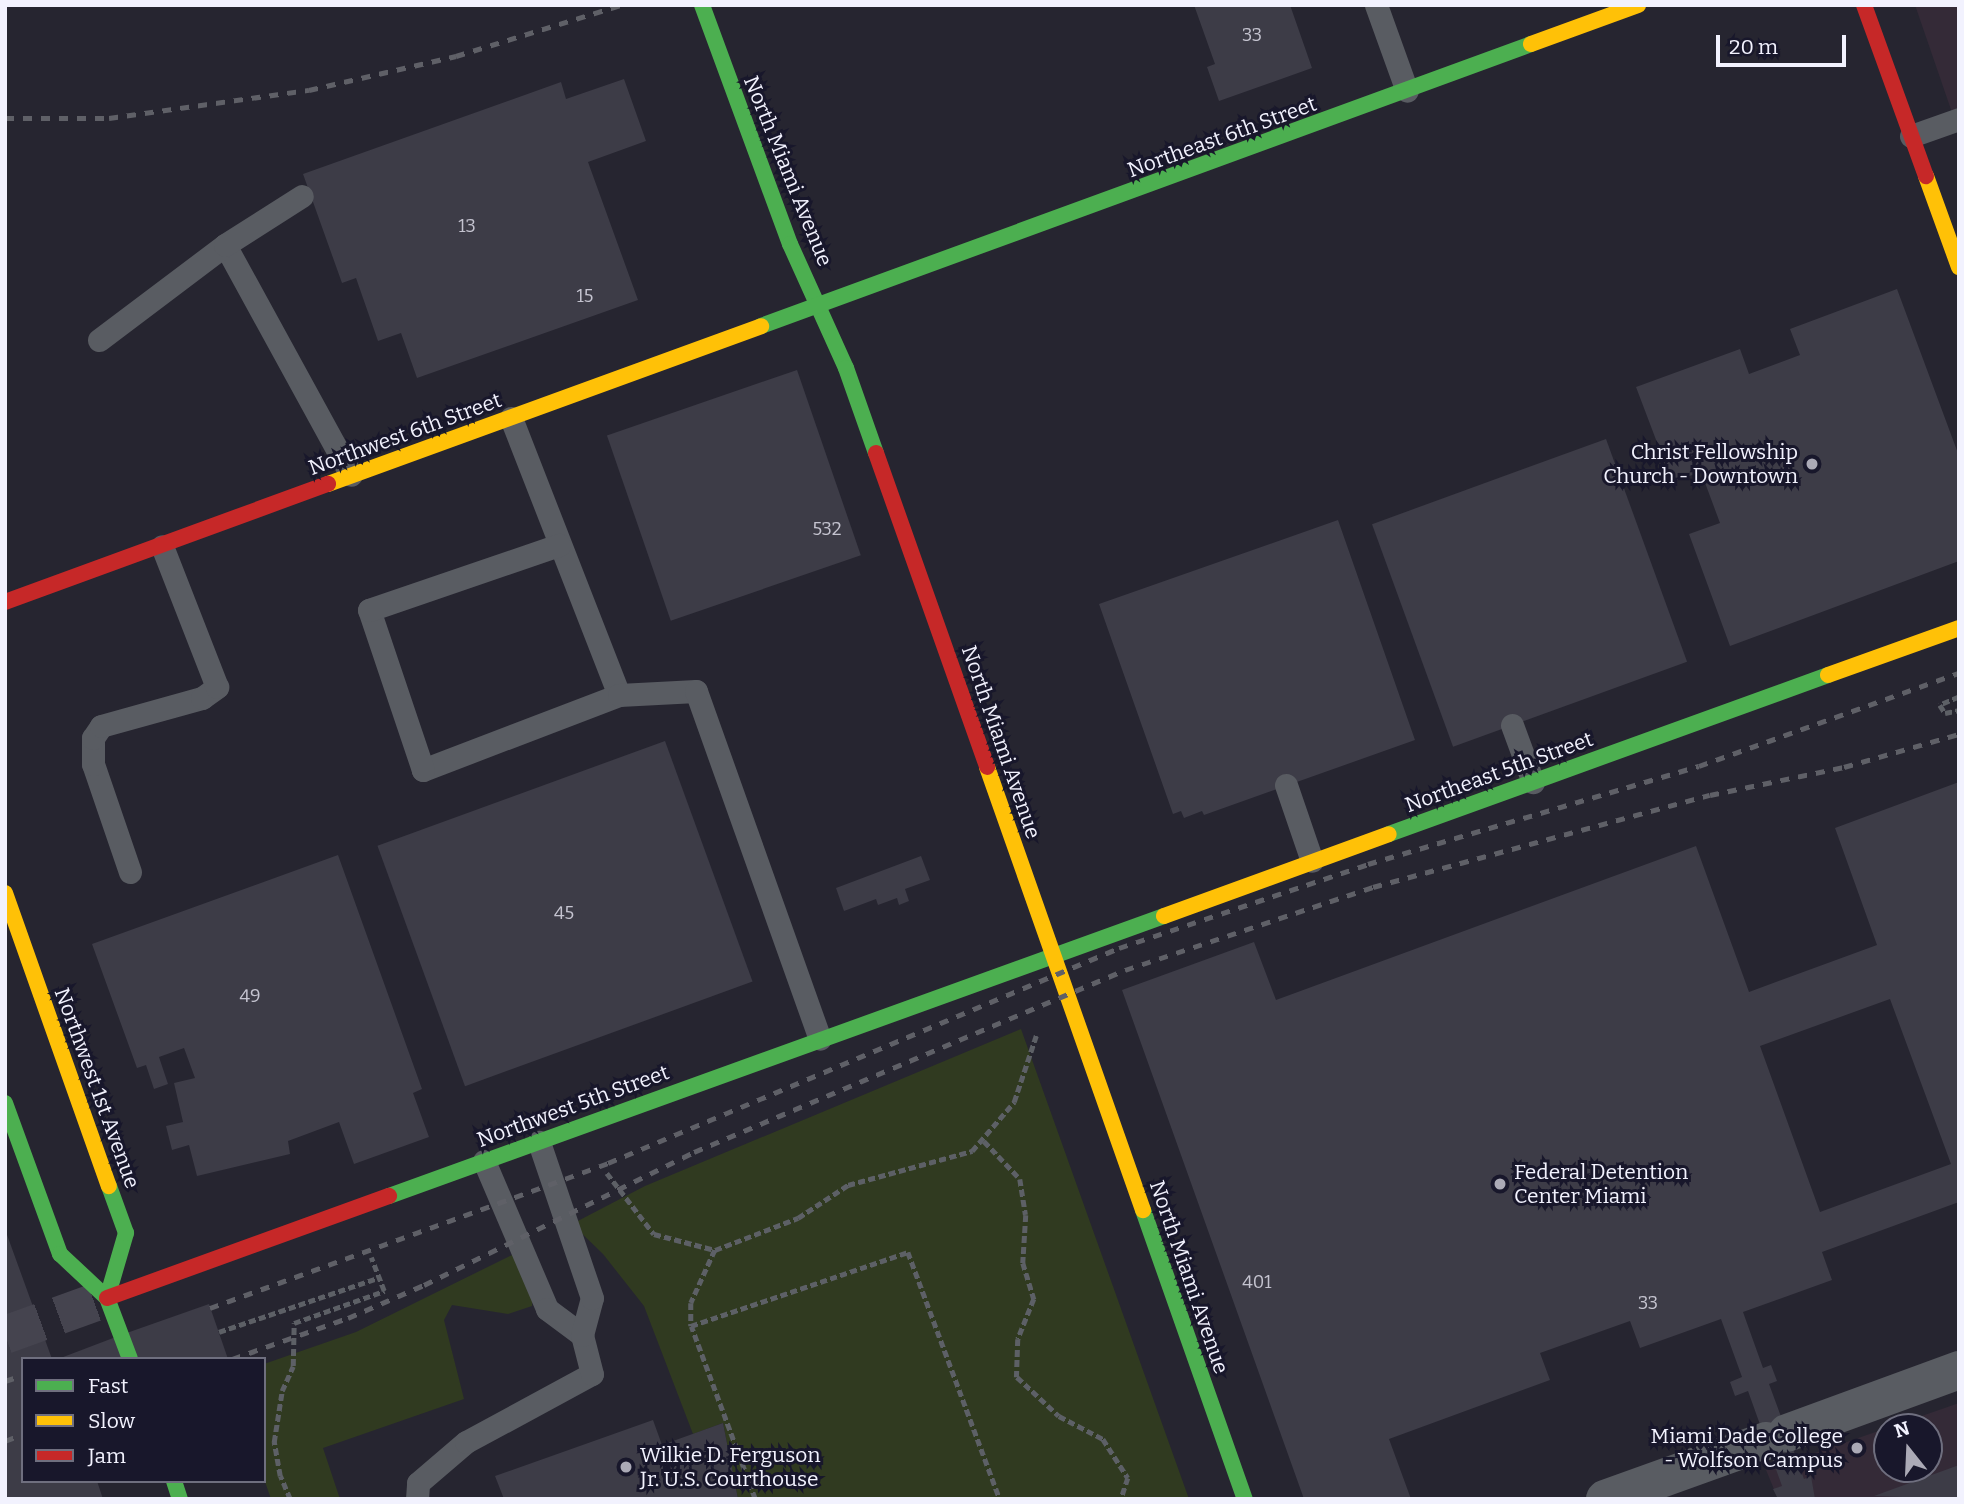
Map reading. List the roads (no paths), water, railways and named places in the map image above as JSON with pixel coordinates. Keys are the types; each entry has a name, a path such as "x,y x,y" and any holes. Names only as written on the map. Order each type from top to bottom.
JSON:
{"main road":[{"name":"North Miami Avenue","path":"702,5 790,244 820,305 851,381 1245,1499"},
{"name":"Northeast 6th Street","path":"820,305 1638,5"},
{"path":"1864,5 1959,267"},
{"name":"Northwest 6th Street","path":"5,602 820,305"},
{"name":"Northeast 5th Street","path":"1054,955 1959,628"},
{"name":"Northwest 1st Avenue","path":"5,892 126,1233 107,1298"},
{"name":"Northwest 5th Street","path":"107,1298 1054,955"},
{"path":"5,1103 60,1254 107,1298 129,1357"}],"street":[{"path":"1605,1499 1959,1370"}],"lane":[{"path":"1376,5 1407,91"},
{"path":"1911,136 1959,119"},
{"path":"100,340 225,245 302,196"},
{"path":"225,245 351,475"},
{"path":"511,418 619,695"},
{"path":"559,545 369,610 423,771 619,695 696,691 820,1039"},
{"path":"130,872 93,764 93,737 101,726 202,698 217,687 162,546"},
{"path":"1512,725 1533,782"},
{"path":"1286,785 1312,861"},
{"path":"417,1499 418,1483 466,1442 592,1374 582,1335 592,1298 539,1142"},
{"path":"484,1161 547,1309 582,1335"}],"tunnel":[{"path":"5,1335 107,1298"}],"railway":[{"path":"5,118 109,118 309,90 456,56 621,5"},
{"path":"210,1308 608,1163 1119,948 1368,864 1699,766 1959,673"},
{"path":"238,1357 348,1318 424,1285 694,1152 1125,970 1373,887 1710,795 1844,767 1959,734"},
{"path":"5,1381 21,1376"},
{"path":"5,1441 21,1435"}],"place":[{"name":"Christ Fellowship Church - Downtown","path":"1812,464"},
{"name":"Federal Detention Center Miami","path":"1500,1184"},
{"name":"Miami Dade College - Wolfson Campus","path":"1857,1448"},
{"name":"Wilkie D. Ferguson Jr. U.S. Courthouse","path":"626,1467"}]}
